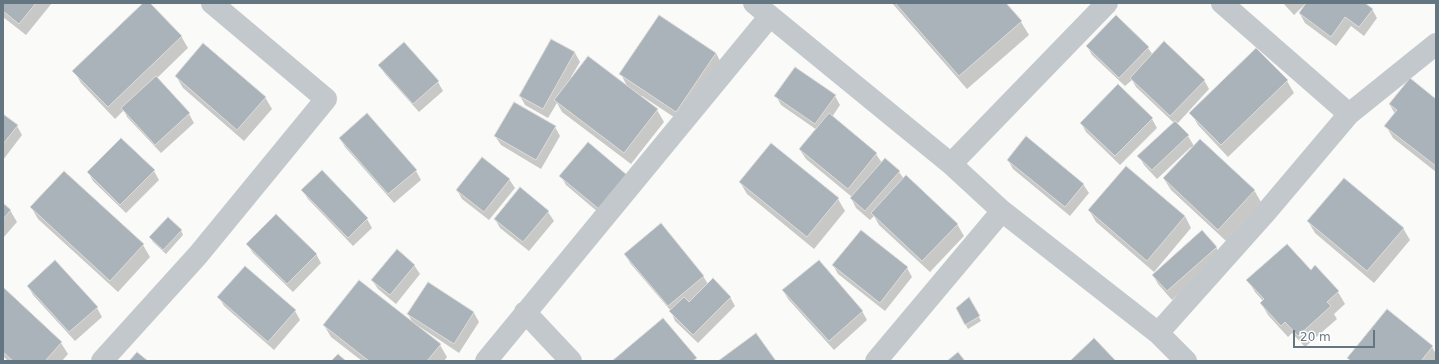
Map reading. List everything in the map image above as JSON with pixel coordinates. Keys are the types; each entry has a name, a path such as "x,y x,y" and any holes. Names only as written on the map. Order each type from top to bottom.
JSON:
{"street":[{"path":"102,361 198,255 326,99 212,3"},
{"path":"951,164 1107,3"},
{"path":"1222,3 1349,114"},
{"path":"486,361 525,312 635,181 762,10 951,164 1002,210 1158,334 1186,361"},
{"path":"1158,334 1267,211 1349,114 1436,44"},
{"path":"876,361 1002,210"},
{"path":"525,312 571,361"}],"building":[{"path":"3,3 36,3 19,24 3,11"},
{"path":"143,3 150,3 182,36 108,107 72,71"},
{"path":"895,3 1006,3 1022,21 959,76"},
{"path":"1306,3 1365,3 1373,9 1359,27 1345,17 1331,37 1299,13"},
{"path":"659,15 716,53 676,112 619,74"},
{"path":"1116,15 1149,47 1119,78 1086,46"},
{"path":"551,39 575,52 543,109 519,96"},
{"path":"1164,41 1205,80 1170,116 1130,78"},
{"path":"404,42 439,81 413,104 378,65"},
{"path":"203,43 266,97 237,130 175,76"},
{"path":"1256,48 1288,80 1221,145 1189,113"},
{"path":"588,56 658,109 624,153 554,100"},
{"path":"795,67 836,95 815,124 774,96"},
{"path":"156,76 190,113 155,145 121,108"},
{"path":"1410,78 1436,99 1436,166 1384,126 1397,110 1389,104"},
{"path":"1118,84 1153,118 1115,156 1080,123"},
{"path":"514,102 556,126 536,160 494,136"},
{"path":"367,113 417,170 388,194 339,138"},
{"path":"829,113 877,153 848,189 799,149"},
{"path":"3,114 18,125 3,144"},
{"path":"1175,121 1189,135 1152,170 1137,156"},
{"path":"1026,136 1084,184 1065,207 1007,160"},
{"path":"121,138 155,170 120,205 87,172"},
{"path":"1200,139 1255,190 1218,230 1163,178"},
{"path":"588,142 627,175 599,209 559,176"},
{"path":"771,143 839,198 807,237 739,182"},
{"path":"482,157 510,179 484,212 456,190"},
{"path":"885,158 900,171 865,211 850,198"},
{"path":"1126,166 1185,216 1147,261 1088,210"},
{"path":"322,170 368,218 348,238 301,190"},
{"path":"64,171 144,244 110,281 30,207"},
{"path":"906,175 958,224 922,261 871,213"},
{"path":"1344,178 1404,228 1367,271 1307,221"},
{"path":"520,187 549,211 523,242 494,219"},
{"path":"3,203 11,210 3,219"},
{"path":"276,214 317,254 287,284 246,244"},
{"path":"168,217 182,230 163,250 149,237"},
{"path":"661,223 704,276 668,306 624,254"},
{"path":"861,230 908,267 880,303 832,265"},
{"path":"1202,230 1217,247 1167,291 1152,275"},
{"path":"1287,244 1311,270 1315,265 1339,291 1327,302 1331,306 1298,336 1285,322 1281,326 1260,303 1264,299 1246,280"},
{"path":"397,249 415,265 390,295 371,280"},
{"path":"55,260 98,307 69,332 27,286"},
{"path":"819,260 863,311 829,341 782,290"},
{"path":"245,266 296,310 268,342 217,297"},
{"path":"713,278 731,297 693,335 669,311 684,297 689,302"},
{"path":"359,280 441,344 427,361 369,361 323,325"},
{"path":"428,282 474,312 454,344 407,314"},
{"path":"3,287 62,342 45,361 13,361 3,352"},
{"path":"969,297 980,316 965,325 956,308"},
{"path":"1387,309 1433,346 1421,361 1351,361 1347,358"},
{"path":"663,318 697,358 693,361 612,361"},
{"path":"756,333 776,361 718,361"},
{"path":"1094,338 1116,361 1070,361"},
{"path":"137,352 148,361 129,361"},
{"path":"958,352 965,361 947,361"},
{"path":"338,354 346,361 331,361"}]}
